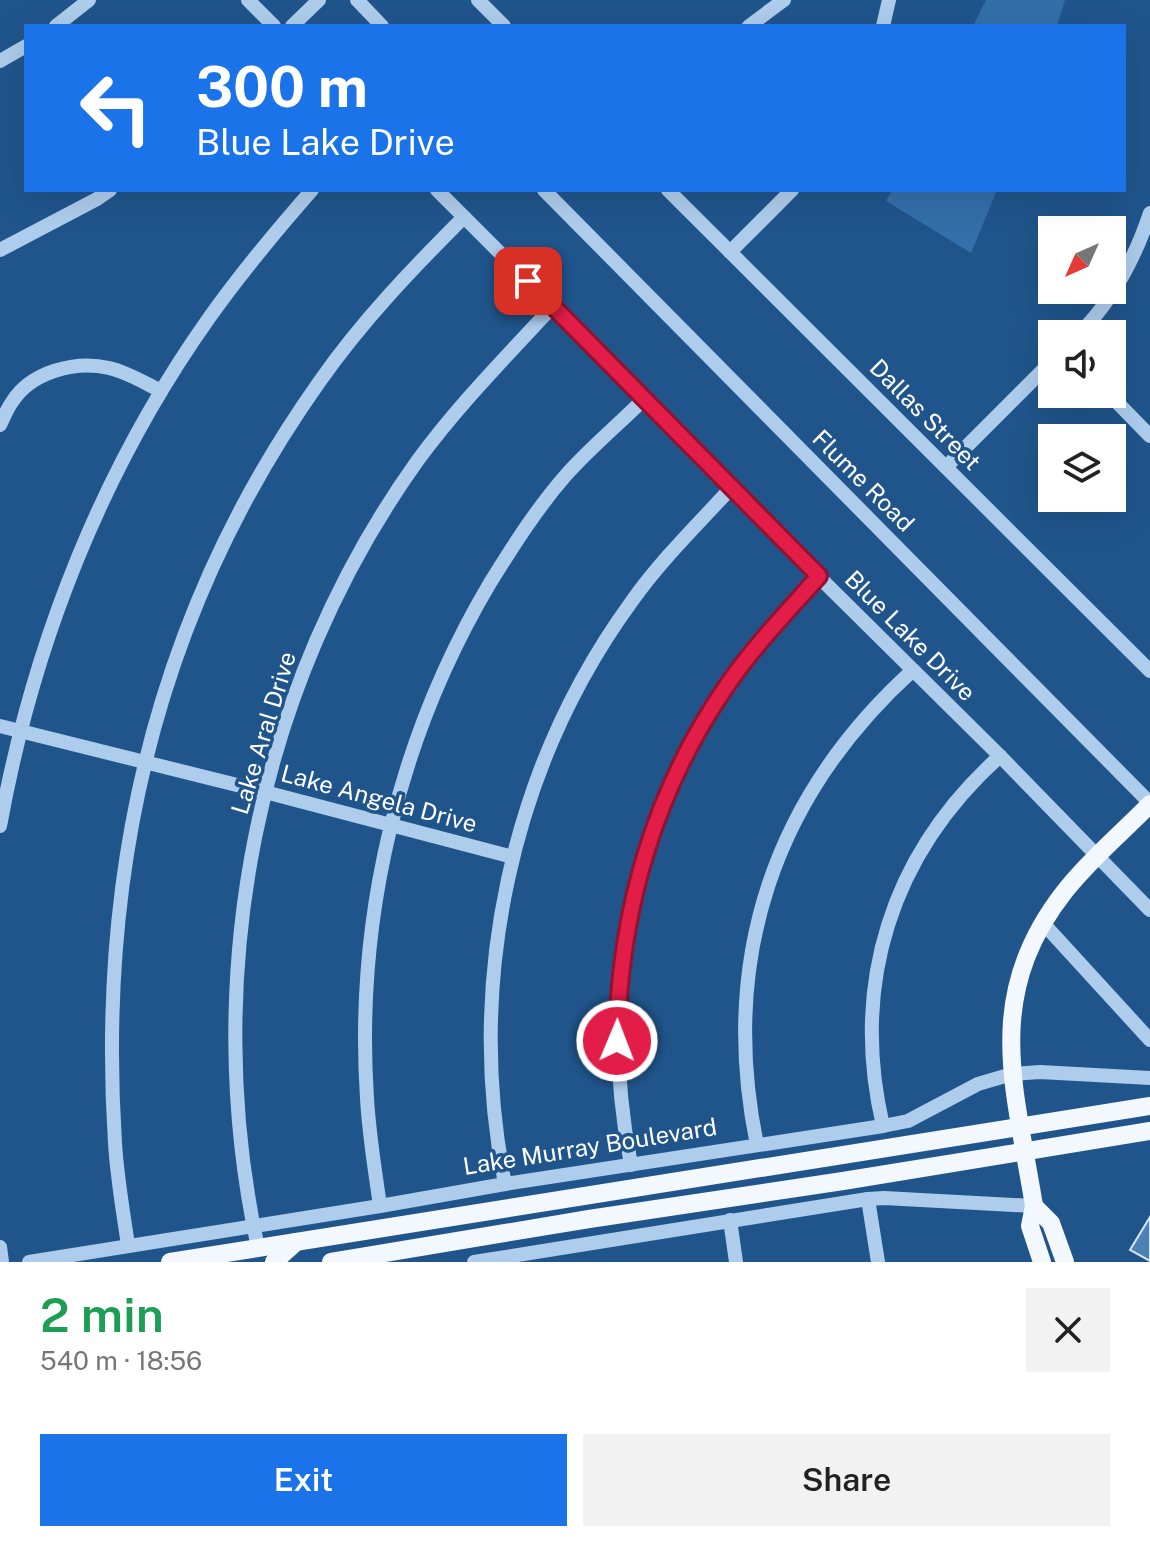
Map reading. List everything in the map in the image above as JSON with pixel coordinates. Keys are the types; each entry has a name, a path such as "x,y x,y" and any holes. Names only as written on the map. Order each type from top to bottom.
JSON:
{"main road":[{"path":"1042,1262 1030,1226 1034,1206 1012,1074 1011,1009 1017,982 1042,922 1067,888 1150,803"},
{"name":"Lake Murray Boulevard","path":"170,1262 1150,1106"},
{"path":"331,1262 1150,1131"},
{"path":"1034,1206 1051,1223 1065,1262"},
{"path":"274,1262 296,1242"},
{"path":"244,1262 258,1248"}],"street":[{"path":"59,24 89,0"},
{"path":"248,0 272,24"},
{"path":"294,24 319,0"},
{"path":"357,0 380,24"},
{"path":"478,0 502,24"},
{"path":"752,24 784,0"},
{"path":"883,24 889,0"},
{"path":"0,61 24,47"},
{"path":"0,250 106,192"},
{"path":"0,826 20,731 46,642 78,556 117,471 161,391 200,330 236,280 310,192"},
{"name":"Blue Lake Drive","path":"439,192 1150,910"},
{"name":"Flume Road","path":"546,192 1150,803"},
{"name":"Dallas Street","path":"670,192 1150,671"},
{"path":"730,252 790,192"},
{"path":"1091,320 1112,295 1147,234 1150,213"},
{"path":"128,1245 115,1143 112,1010 116,937 135,805 169,679 199,597 220,551 257,480 308,398 354,336 406,276 464,217"},
{"name":"Lake Aral Drive","path":"258,1248 238,1120 235,1015 249,870 265,792 283,729 334,602 393,497 465,399 553,306"},
{"path":"0,425 12,400 41,377 64,368 86,365 109,368 161,391"},
{"path":"946,467 1038,375"},
{"path":"380,1206 367,1101 365,1013 378,882 402,782 448,663 479,602 516,543 568,473 644,399"},
{"path":"1123,408 1150,436"},
{"path":"505,1184 493,1094 491,1024 495,954 502,908 523,818 547,753 576,691 611,631 651,575 732,487"},
{"path":"631,1165 618,1072 617,1010 626,932 644,856 670,786 711,709 748,657 819,576"},
{"path":"757,1145 747,1089 745,1003 752,946 766,891 788,835 816,782 850,734 913,670"},
{"name":"Lake Angela Drive","path":"0,726 513,857"},
{"path":"883,1126 874,1079 871,1030 875,982 885,934 901,889 929,836 966,789 1000,756"},
{"path":"1042,922 1150,1040"},
{"name":"Lake Murray Boulevard","path":"29,1262 883,1126 908,1121 978,1084 1012,1074 1040,1072 1150,1078"},
{"path":"868,1199 878,1262"},
{"path":"474,1262 579,1253 730,1220 868,1199 1034,1206"},
{"path":"730,1220 736,1262"},
{"path":"0,1247 2,1262"}],"shaded area":[{"path":"986,0 1065,0 1058,24 974,24"},
{"path":"891,192 996,192 971,253 886,201"}],"building":[{"path":"1150,1217 1150,1261 1130,1250"}],"route":[{"path":"528,281 819,576 729,682 679,766 654,826 628,917 617,1010 617,1041"}]}
